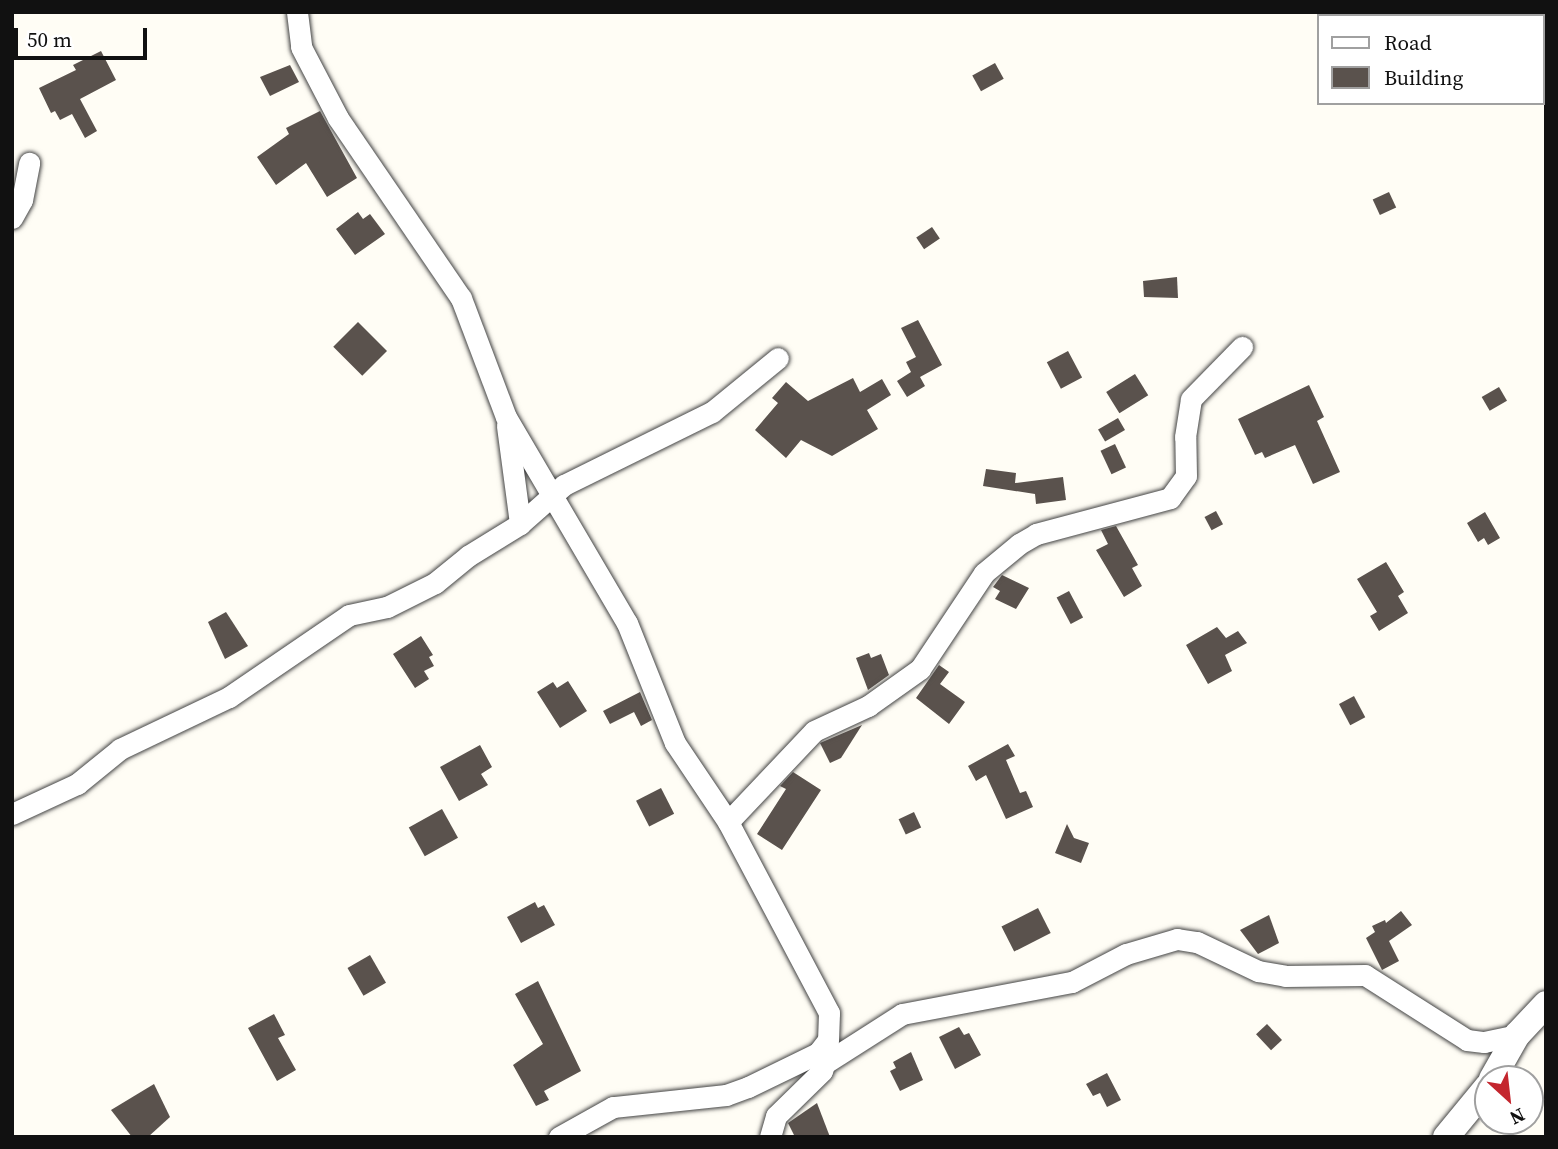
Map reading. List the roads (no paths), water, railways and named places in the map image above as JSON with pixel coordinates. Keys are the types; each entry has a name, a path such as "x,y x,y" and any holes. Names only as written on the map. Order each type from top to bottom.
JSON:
{"street":[{"path":"297,12 301,47 338,118 461,298 506,417 627,622 675,743 728,822 821,990 831,1025 827,1062"},
{"path":"12,218 22,200 29,163"},
{"path":"728,822 814,731 868,706 920,669 984,573 1019,544 1036,534 1170,498 1186,476 1185,437 1191,399 1242,347"},
{"path":"12,814 77,784 120,749 229,697 349,615 387,607 426,588 520,524 551,496 580,476 712,412 778,358"},
{"path":"506,417 520,524"},
{"path":"769,1137 776,1116 827,1062 902,1014 1072,982 1136,950 1177,939 1197,943 1258,971 1285,976 1365,975 1467,1040 1483,1042 1517,1035"},
{"path":"1500,1065 1517,1035 1546,1004"},
{"path":"559,1137 613,1107 739,1091 818,1053 828,1040"},
{"path":"1446,1137 1474,1103"}]}
